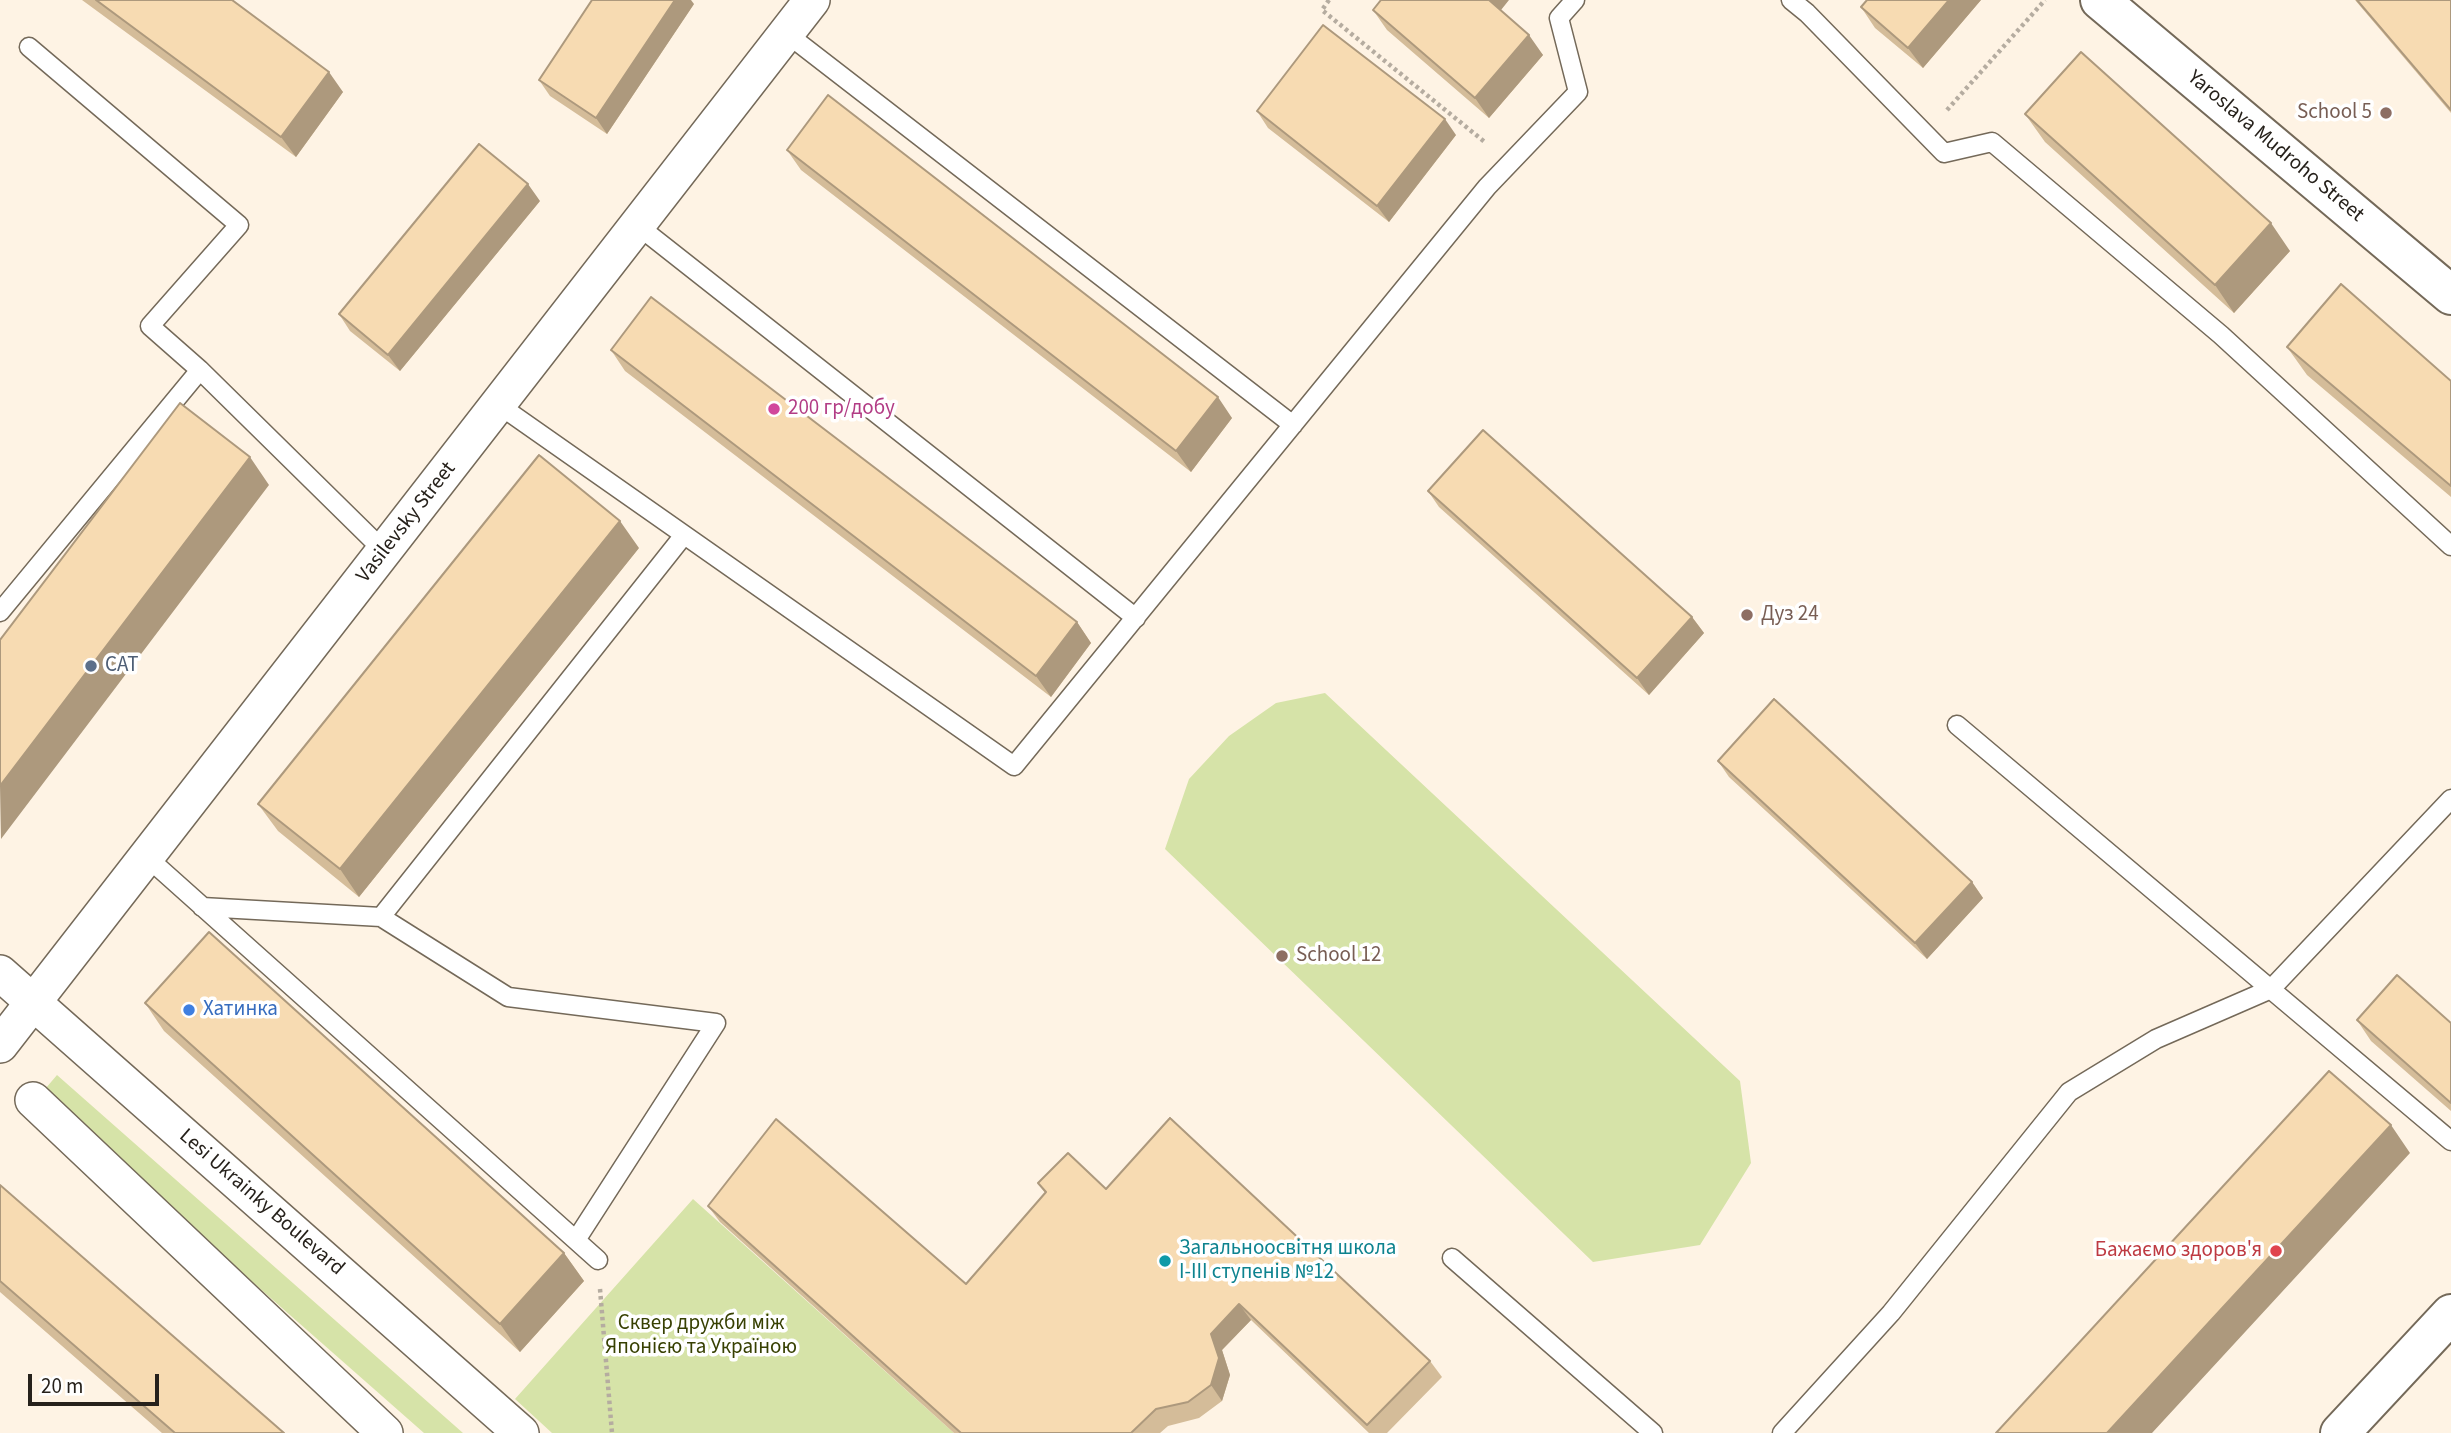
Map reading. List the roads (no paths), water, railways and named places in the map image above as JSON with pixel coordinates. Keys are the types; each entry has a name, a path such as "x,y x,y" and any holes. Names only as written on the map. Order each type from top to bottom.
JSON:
{"street":[{"name":"Vasilevsky Street","path":"0,1045 148,858 812,0"},
{"name":"Yaroslava Mudroho Street","path":"2100,0 2451,295"},
{"name":"Lesi Ukrainky Boulevard","path":"0,973 522,1433"},
{"path":"33,1100 385,1433"},
{"path":"2340,1433 2451,1314"}],"lane":[{"path":"499,405 1014,766 1510,162 1578,92 1559,18 1575,0"},
{"path":"1791,0 1807,13 1944,153 1992,142 2221,335 2451,546"},
{"path":"786,33 1293,425"},
{"path":"29,47 239,225 150,326 200,370 385,552"},
{"path":"638,225 1136,618"},
{"path":"0,612 200,370"},
{"path":"381,918 684,535"},
{"path":"1957,725 2451,1141"},
{"path":"1782,1433 1891,1313 2069,1092 2156,1038 2271,989 2451,799"},
{"path":"148,858 598,1260"},
{"path":"202,906 381,918 508,997 716,1023 576,1240"},
{"path":"1452,1258 1653,1433"}],"place":[{"name":"School 5","path":"2386,113"},
{"name":"200 гр/добу","path":"774,409"},
{"name":"Дуз 24","path":"1747,615"},
{"name":"САТ","path":"91,666"},
{"name":"School 12","path":"1282,956"},
{"name":"Хатинка","path":"189,1010"},
{"name":"Бажаємо здоров'я","path":"2276,1251"},
{"name":"Загальноосвітня школа І-ІІІ ступенів №12","path":"1165,1261"}],"park label":[{"name":"Сквер дружби між Японією та Україною","path":"701,1336"}]}
